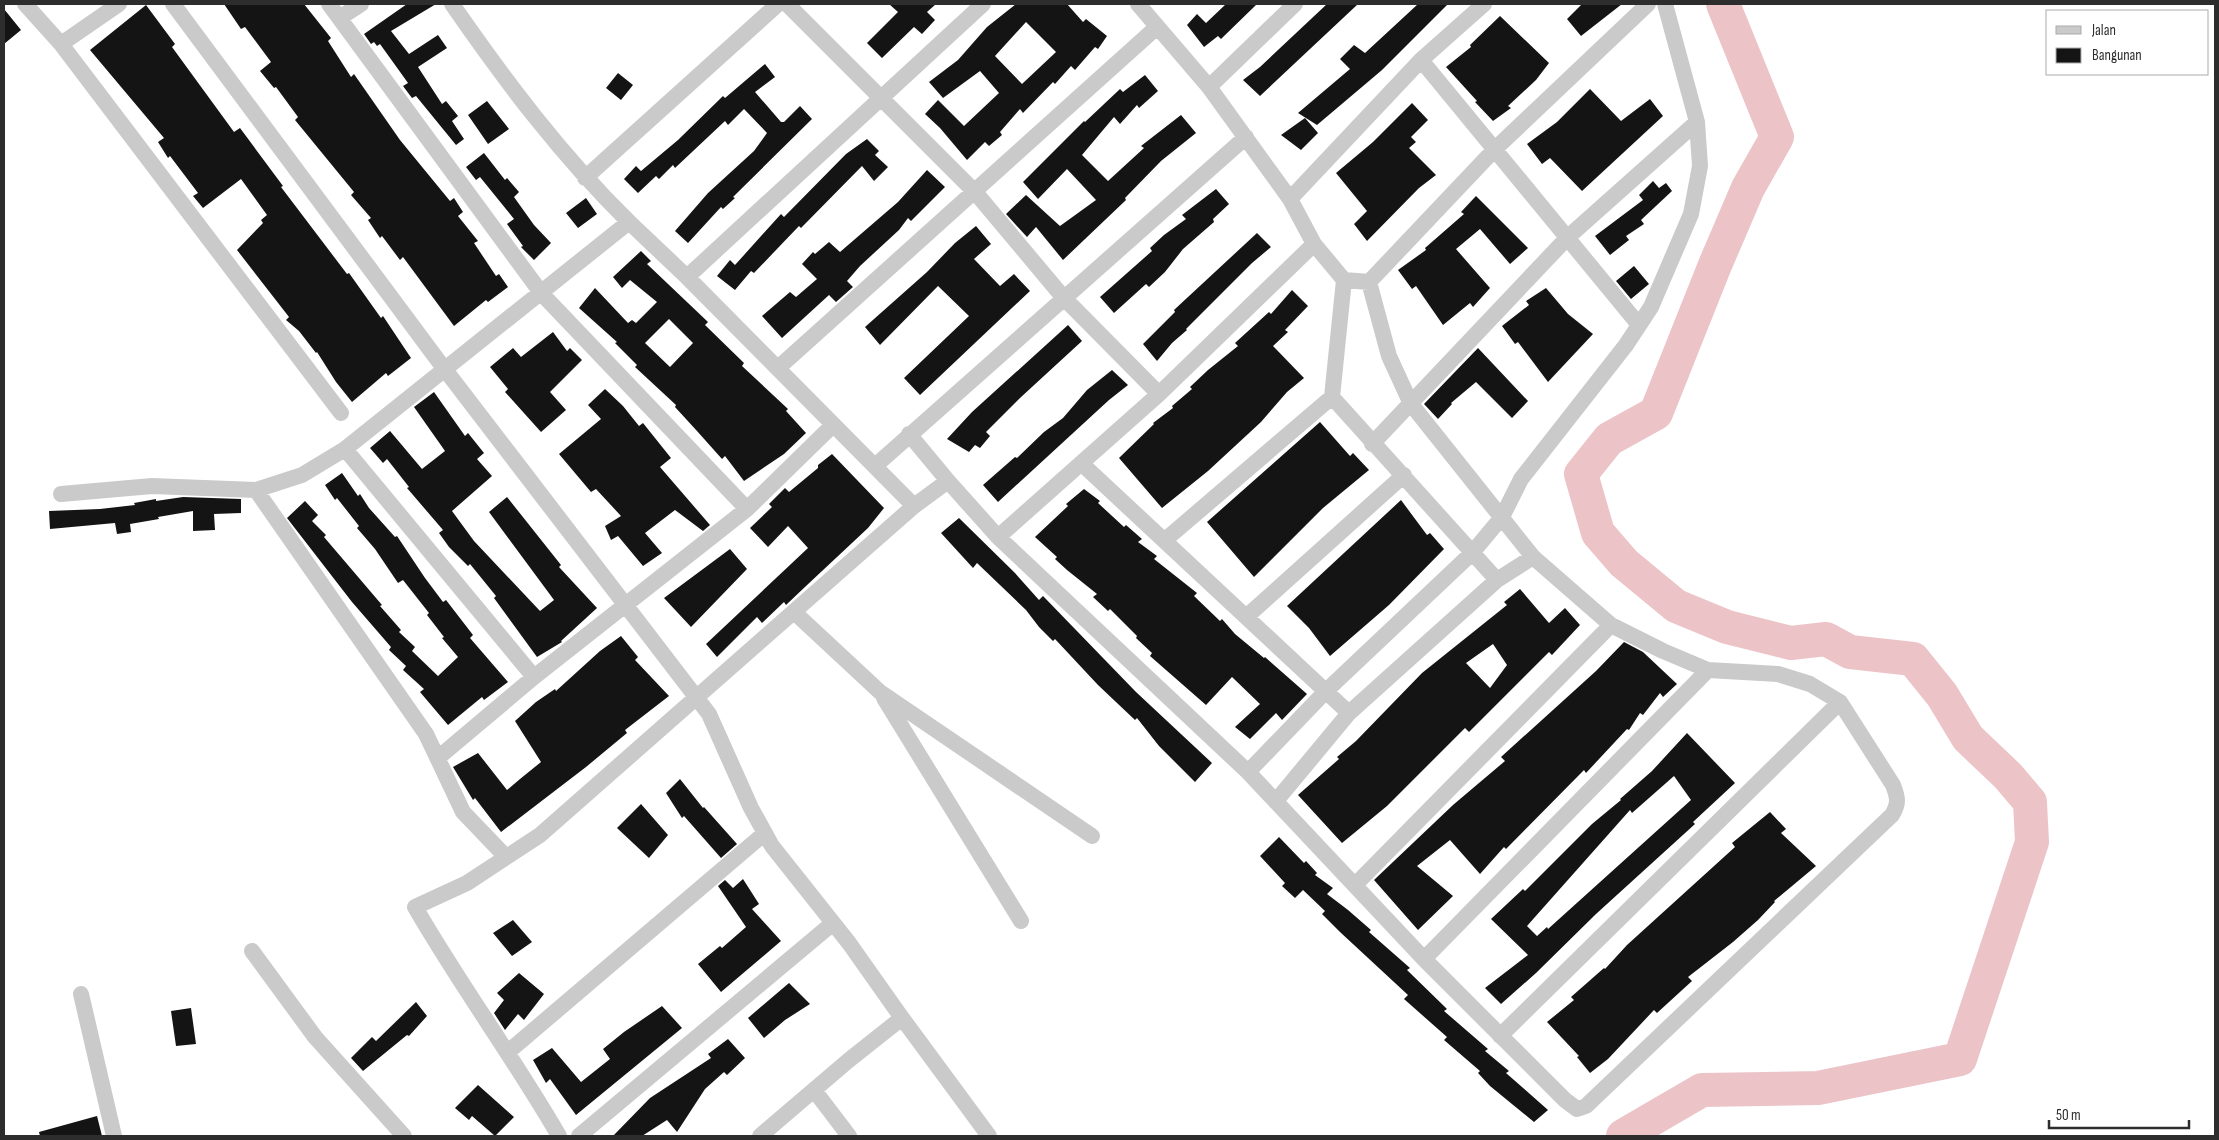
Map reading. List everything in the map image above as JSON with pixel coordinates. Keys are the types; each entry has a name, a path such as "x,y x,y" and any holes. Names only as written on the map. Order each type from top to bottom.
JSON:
{"street":[{"path":"26,4 61,44 341,413"},
{"path":"61,44 119,4"},
{"path":"173,4 446,370 710,714 751,808 772,846 881,986 902,1018 989,1136"},
{"path":"329,4 542,294 747,509"},
{"path":"340,17 361,4"},
{"path":"452,4 499,72 585,178 687,277 914,506"},
{"path":"585,178 778,4"},
{"path":"787,4 975,192 1063,297 1159,394"},
{"path":"687,277 983,4"},
{"path":"1138,4 1209,87 1246,137 1290,200 1314,244 1344,280 1369,282"},
{"path":"1209,87 1295,4"},
{"path":"1290,200 1421,60 1484,4"},
{"path":"1369,282 1495,149 1648,4"},
{"path":"1248,772 1327,690 1472,553 1502,516 1522,478 1626,345 1651,307 1691,214 1700,166 1697,122 1665,4"},
{"path":"778,368 1157,27"},
{"path":"1421,60 1639,325"},
{"path":"1372,444 1568,237 1697,122"},
{"path":"875,466 1063,297 1246,137"},
{"path":"62,494 152,486 256,490 302,475 345,449 542,294 629,222"},
{"path":"998,537 1159,394 1314,244"},
{"path":"1164,540 1332,397 1344,280"},
{"path":"909,434 998,537 1248,772 1424,959 1564,1100 1577,1109 1586,1106 1892,815 1898,801 1893,785 1840,702 1810,684 1778,674 1708,670 1663,651 1611,625 1533,556 1411,404 1389,356 1369,282"},
{"path":"1332,397 1372,444 1404,475 1497,580"},
{"path":"439,757 624,604 747,509 833,425"},
{"path":"345,449 534,677"},
{"path":"1081,463 1327,690 1349,713"},
{"path":"1246,617 1404,475"},
{"path":"559,1136 508,1052 444,957 415,907 467,883 540,835 914,506 948,481"},
{"path":"256,490 403,699 439,757 444,776 463,812 506,858"},
{"path":"1276,801 1349,713 1497,580 1533,556"},
{"path":"794,612 880,692 1092,836"},
{"path":"1355,884 1611,625"},
{"path":"1424,959 1708,670"},
{"path":"880,692 1021,921"},
{"path":"1500,1036 1840,702"},
{"path":"508,1052 765,833"},
{"path":"580,1136 833,923"},
{"path":"252,951 315,1037 404,1136"},
{"path":"81,994 114,1136"},
{"path":"760,1136 902,1018"},
{"path":"814,1090 849,1136"}],"building":[{"path":"224,4 304,4 331,38 328,41 351,77 354,74 400,140 450,201 454,198 463,212 458,216 478,241 474,243 496,276 499,274 508,287 488,302 486,300 454,326 403,257 400,260 382,236 380,238 368,220 371,218 351,195 354,192 295,120 298,117 276,87 274,88 260,71 271,62 245,27 241,29"},
{"path":"407,4 436,4 391,31 409,54 438,35 447,48 418,67 442,104 446,101 458,116 452,121 464,139 456,145 416,96 412,98 403,86 408,83 380,44 377,46 374,42 371,44 364,34"},
{"path":"889,4 936,4 927,12 935,20 922,34 914,27 882,58 867,43 898,12"},
{"path":"1016,4 1067,4 1083,22 1086,19 1107,36 1098,49 1095,47 1075,70 1071,66 1055,84 1053,82 1023,113 1020,109 1000,132 1002,135 989,146 985,142 967,160 940,128 925,114 938,100 964,126 999,93 980,71 943,98 929,82 958,60 987,27","holes":["1026,22 1056,52 1022,84 995,56"]},
{"path":"1226,4 1257,4 1221,39 1218,36 1204,47 1187,25 1197,14 1206,23"},
{"path":"1327,4 1358,4 1260,96 1243,80 1260,67"},
{"path":"1418,4 1448,4 1382,70 1317,125 1298,113 1350,69 1340,59 1354,45 1365,53"},
{"path":"1582,4 1622,4 1581,36 1567,19"},
{"path":"146,5 175,44 172,47 234,132 240,128 283,186 281,187 347,274 349,273 381,318 383,316 411,358 388,376 386,373 352,402 336,382 317,352 299,331 286,320 289,317 237,250 263,223 261,220 267,215 241,179 203,208 193,196 198,193 170,156 168,158 158,142 164,138 90,50"},
{"path":"4,9 21,30 4,44"},
{"path":"1500,16 1549,63 1536,80 1508,106 1511,108 1493,121 1446,67 1471,47 1470,45"},
{"path":"765,64 775,77 755,92 781,122 784,122 800,106 812,119 733,197 735,198 723,209 721,207 688,243 675,231 708,193 754,151 767,133 744,109 728,125 725,121 675,168 673,165 659,179 656,176 638,193 624,179 636,166 641,171 678,140 723,96 725,98"},
{"path":"618,73 633,85 621,100 606,88"},
{"path":"1145,75 1158,91 1139,108 1137,105 1120,124 1114,117 1082,155 1108,181 1144,148 1141,146 1181,115 1196,133 1161,161 1125,198 1126,200 1063,260 1036,227 1027,237 1006,214 1026,195 1060,226 1096,200 1067,169 1038,199 1023,182 1084,121 1120,89 1123,92"},
{"path":"1590,89 1621,121 1650,99 1663,116 1582,191 1550,158 1542,164 1527,144 1557,122"},
{"path":"487,101 509,129 488,144 468,115"},
{"path":"1412,103 1428,120 1411,137 1416,142 1409,148 1436,175 1419,188 1367,241 1354,224 1367,211 1336,173 1373,142"},
{"path":"1305,118 1318,133 1301,150 1281,135"},
{"path":"867,139 879,151 875,155 888,167 874,181 862,166 801,228 799,226 754,273 751,271 735,290 717,276 730,260 735,265 781,214 784,217 846,154"},
{"path":"484,153 505,180 507,178 519,192 514,197 534,225 551,243 534,260 521,247 523,246 507,224 514,219 480,177 476,180 466,167"},
{"path":"927,170 945,187 911,221 908,218 899,230 860,266 847,281 853,287 836,302 829,295 782,338 762,316 790,292 796,297 817,279 802,264 813,252 815,254 829,242 840,252 898,202"},
{"path":"1653,181 1659,188 1666,183 1672,191 1641,220 1644,224 1626,236 1629,240 1610,255 1595,236 1643,200 1639,195"},
{"path":"1216,189 1229,204 1213,219 1214,222 1183,249 1165,272 1149,287 1146,284 1114,313 1100,297 1152,251 1150,248 1164,235 1186,219 1182,215"},
{"path":"1476,196 1528,248 1510,264 1480,229 1456,249 1490,288 1473,307 1470,303 1443,325 1416,286 1412,289 1398,270 1426,250 1425,248 1464,214 1461,212"},
{"path":"586,198 597,214 578,228 566,213"},
{"path":"976,226 991,244 974,259 1000,286 1014,274 1030,291 920,395 904,378 969,316 938,286 880,345 865,327 927,272 955,243"},
{"path":"1257,233 1271,247 1252,263 1172,343 1157,361 1143,344 1175,312 1174,310"},
{"path":"641,251 651,261 647,264 708,322 705,325 744,363 742,366 788,409 786,411 806,433 784,454 744,481 725,456 722,459 675,407 676,405 635,367 637,365 615,343 617,342 579,308 595,288 628,323 632,320 636,323 657,302 630,280 622,288 613,277","holes":["669,319 693,343 670,367 645,343"]},
{"path":"1634,266 1649,284 1631,299 1616,281"},
{"path":"1546,288 1568,314 1593,334 1548,382 1518,342 1515,344 1502,326 1529,305 1526,301"},
{"path":"1292,290 1308,306 1285,330 1288,332 1273,346 1304,378 1287,392 1261,422 1208,471 1162,508 1119,458 1153,423 1173,408 1172,406 1192,389 1190,387 1208,370 1238,346 1235,343 1269,312 1271,314"},
{"path":"1068,325 1082,341 986,432 990,436 980,448 975,445 969,452 947,439 972,412"},
{"path":"553,332 567,351 570,348 582,360 550,392 566,410 541,432 505,392 508,389 490,367 513,348 521,357"},
{"path":"1478,348 1528,401 1512,418 1476,382 1451,403 1438,419 1424,404"},
{"path":"1112,370 1128,385 1109,400 998,502 983,485 1063,418 1087,390"},
{"path":"605,389 623,406 639,426 643,423 671,458 660,467 710,525 703,531 675,510 645,533 662,553 643,566 618,536 611,540 605,526 621,516 596,489 591,492 559,454 601,419 588,405"},
{"path":"434,392 465,436 468,433 484,453 477,459 492,476 452,511 474,541 540,611 554,600 489,512 507,497 561,565 559,567 597,608 562,642 537,657 494,598 496,596 470,564 468,566 449,547 439,533 443,530 407,488 409,487 387,459 383,463 370,448 390,431 422,469 445,451 414,407"},
{"path":"1320,422 1350,456 1353,453 1369,470 1323,508 1254,577 1207,522"},
{"path":"832,454 884,508 868,528 786,605 784,602 762,623 757,617 717,657 706,644 808,548 788,526 768,547 750,528 772,507 769,504 785,488 789,492"},
{"path":"342,473 358,496 360,494 369,508 395,537 397,536 443,602 446,600 473,635 470,638 508,682 484,700 482,697 448,725 420,692 424,689 403,670 406,666 389,650 391,647 352,602 287,518 305,501 318,515 312,521 326,535 324,537 382,605 380,606 401,630 399,632 415,647 412,651 438,676 458,657 442,638 444,637 427,615 429,613 403,580 398,583 375,549 357,528 359,526 337,498 335,500 325,485"},
{"path":"1084,489 1100,501 1098,503 1124,527 1126,525 1142,539 1138,542 1157,556 1154,559 1197,593 1194,596 1220,621 1222,619 1235,634 1265,657 1307,694 1282,720 1276,713 1250,739 1235,727 1260,704 1232,677 1206,705 1150,656 1152,653 1136,638 1137,636 1110,609 1108,611 1093,597 1097,594 1055,559 1057,557 1035,537 1068,506 1066,504"},
{"path":"183,497 241,499 241,513 214,514 215,530 193,531 193,511 130,524 131,532 117,534 115,523 50,529 49,511 100,509 135,505 134,503 156,499 156,501"},
{"path":"1401,500 1427,535 1430,533 1444,549 1389,605 1330,656 1309,628 1287,606"},
{"path":"959,518 1015,573 1039,600 1043,596 1136,692 1212,763 1195,782 1159,746 1137,718 1135,720 1098,685 1055,639 1053,641 1026,610 977,563 973,568 941,533"},
{"path":"730,549 747,569 691,627 664,598"},
{"path":"1520,589 1549,623 1565,608 1580,625 1552,655 1549,652 1469,732 1465,728 1387,806 1342,843 1298,795 1339,759 1337,757 1356,741 1422,673 1507,605 1504,602","holes":["1493,644 1507,665 1490,688 1466,663"]},
{"path":"621,636 638,657 635,660 669,696 625,730 627,733 586,767 501,832 475,798 473,800 453,767 478,753 507,790 541,762 515,721 536,702 555,689 556,691 600,651"},
{"path":"1624,642 1643,652 1677,684 1663,697 1660,693 1643,715 1640,713 1629,730 1627,729 1586,773 1584,770 1506,849 1504,847 1480,874 1450,840 1417,866 1453,896 1418,930 1374,880 1453,805 1505,761 1501,757 1596,671"},
{"path":"1687,733 1735,783 1693,822 1695,824 1501,1004 1485,988 1528,955 1491,919 1523,889 1525,891 1592,824 1652,771","holes":["1674,776 1691,800 1548,929 1547,927 1537,936 1527,926 1630,810 1632,813"]},
{"path":"680,779 703,808 737,844 721,858 684,816 682,818 666,793"},
{"path":"641,804 668,835 649,858 617,828"},
{"path":"1770,812 1786,829 1781,833 1816,866 1774,901 1758,920 1733,942 1688,977 1692,981 1657,1013 1654,1010 1608,1059 1590,1073 1577,1057 1579,1056 1547,1022 1574,1000 1571,997 1605,969 1627,945 1735,847 1732,843"},
{"path":"1279,837 1304,863 1306,861 1317,873 1315,875 1333,888 1327,894 1371,930 1369,932 1410,968 1407,970 1447,1009 1444,1011 1488,1049 1485,1051 1509,1071 1506,1073 1548,1110 1534,1122 1490,1086 1478,1073 1480,1071 1444,1040 1447,1037 1404,999 1408,995 1322,914 1325,911 1303,890 1295,898 1282,886 1285,883 1260,856"},
{"path":"743,879 759,904 752,909 781,941 721,992 698,964 720,946 722,948 746,927 718,886 725,880 733,888"},
{"path":"513,920 532,942 512,956 493,933"},
{"path":"519,973 544,994 524,1020 518,1014 505,1030 494,1013 504,1000 497,993"},
{"path":"789,983 810,1004 785,1020 764,1038 748,1018"},
{"path":"416,1002 427,1016 409,1036 407,1035 363,1071 351,1058 372,1037 376,1041"},
{"path":"662,1006 682,1028 576,1115 550,1079 546,1083 533,1060 552,1048 581,1082 610,1059 603,1049"},
{"path":"191,1008 196,1044 176,1046 171,1011"},
{"path":"728,1039 745,1058 727,1075 724,1072 705,1089 677,1132 667,1120 642,1136 613,1136 650,1098 711,1058 708,1054"},
{"path":"478,1085 514,1117 495,1136 472,1116 469,1120 455,1108"},
{"path":"97,1116 102,1136 40,1136 39,1132"}],"waterway":[{"path":"1623,1136 1702,1090 1818,1088 1960,1059 2032,842 2030,802 2008,776 1968,738 1942,695 1913,659 1850,652 1826,639 1791,643 1727,627 1676,606 1624,563 1598,533 1581,474 1609,439 1656,413 1748,188 1777,137 1723,4"}]}
